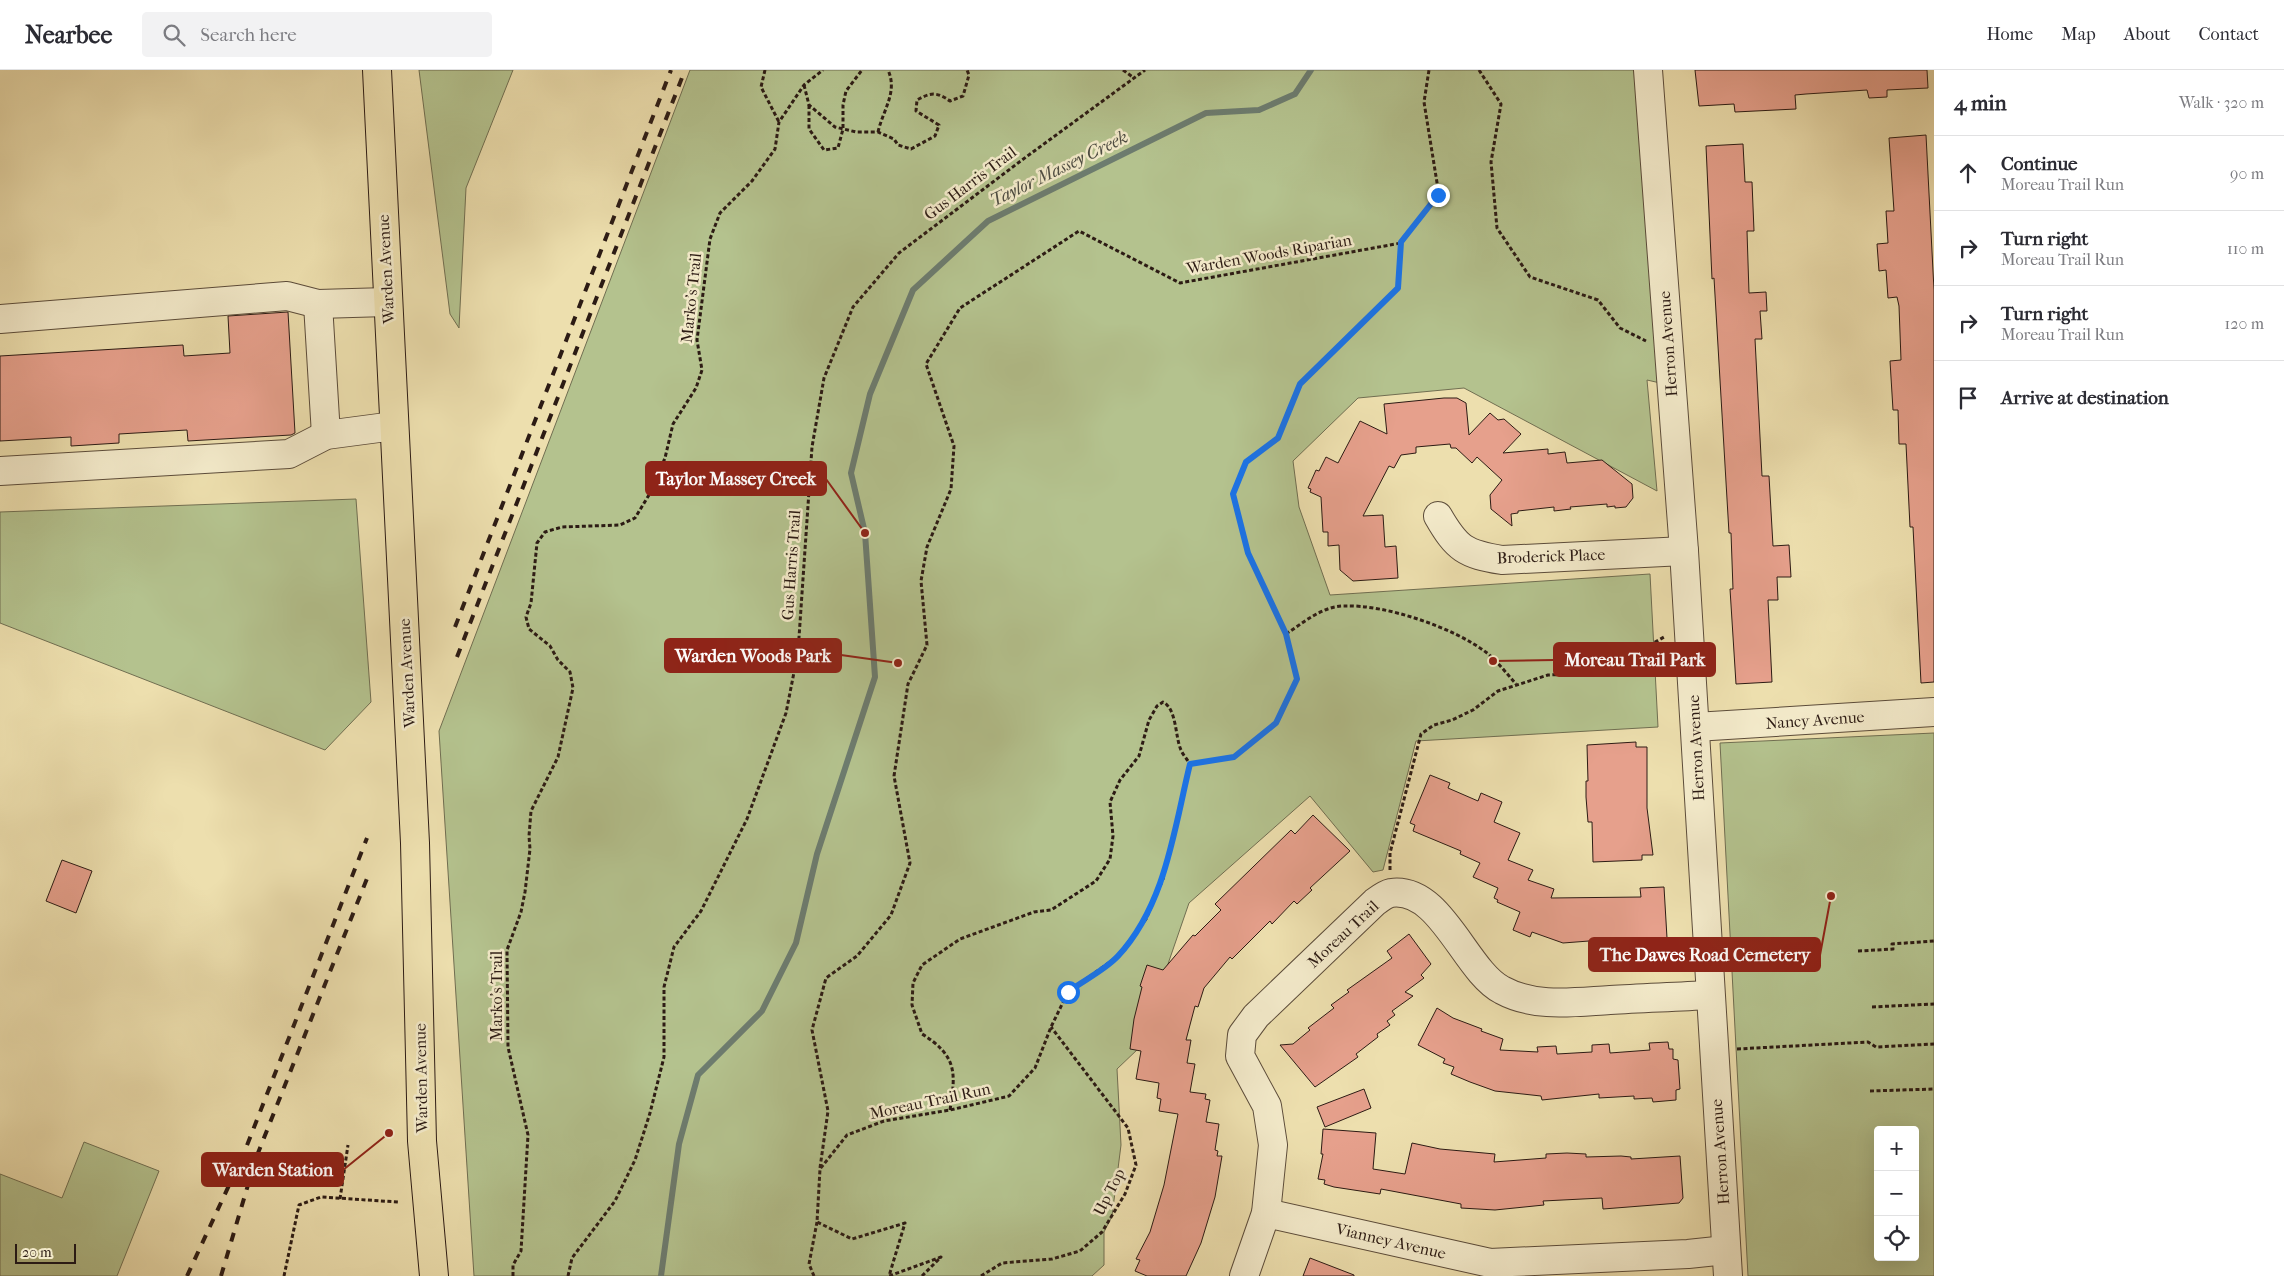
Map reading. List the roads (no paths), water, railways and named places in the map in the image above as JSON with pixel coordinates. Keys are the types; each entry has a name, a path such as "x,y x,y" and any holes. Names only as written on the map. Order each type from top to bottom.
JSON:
{"main road":[{"name":"Warden Avenue","path":"377,70 415,843 422,1141 434,1276"}],"street":[{"name":"Herron Avenue","path":"1648,70 1684,550 1709,995 1727,1263"},
{"path":"0,319 287,296 318,304 387,302"},
{"path":"318,304 326,435"},
{"path":"0,471 289,454 326,435 394,426"},
{"name":"Broderick Place","path":"1438,516 1451,539 1473,555 1502,560 1684,550"},
{"name":"Nancy Avenue","path":"1695,727 1934,712"},
{"name":"Moreau Trail","path":"1244,1276 1266,1213 1273,1145 1267,1106 1240,1056 1242,1035 1256,1016 1369,908 1391,893 1415,897 1432,909 1457,937 1479,972 1500,989 1521,999 1551,1003 1709,995"},
{"name":"Vianney Avenue","path":"1266,1213 1490,1263 1688,1254 1727,1263"}],"waterway":[{"name":"Taylor Massey Creek","path":"661,1276 679,1144 698,1075 762,1011 796,943 817,854 875,677 865,533 851,473 870,394 913,290 988,221 1206,113 1259,110 1295,94 1311,70"}],"railway":[{"path":"455,627 671,70"},
{"path":"457,657 685,70"},
{"path":"187,1276 244,1153 367,838"},
{"path":"221,1276 256,1158 368,876"}],"place":[{"name":"Taylor Massey Creek","path":"865,533"},
{"name":"Moreau Trail Park","path":"1493,661"},
{"name":"Warden Woods Park","path":"898,663"},
{"name":"The Dawes Road Cemetery","path":"1831,896"},
{"name":"Warden Station","path":"389,1133"}]}
